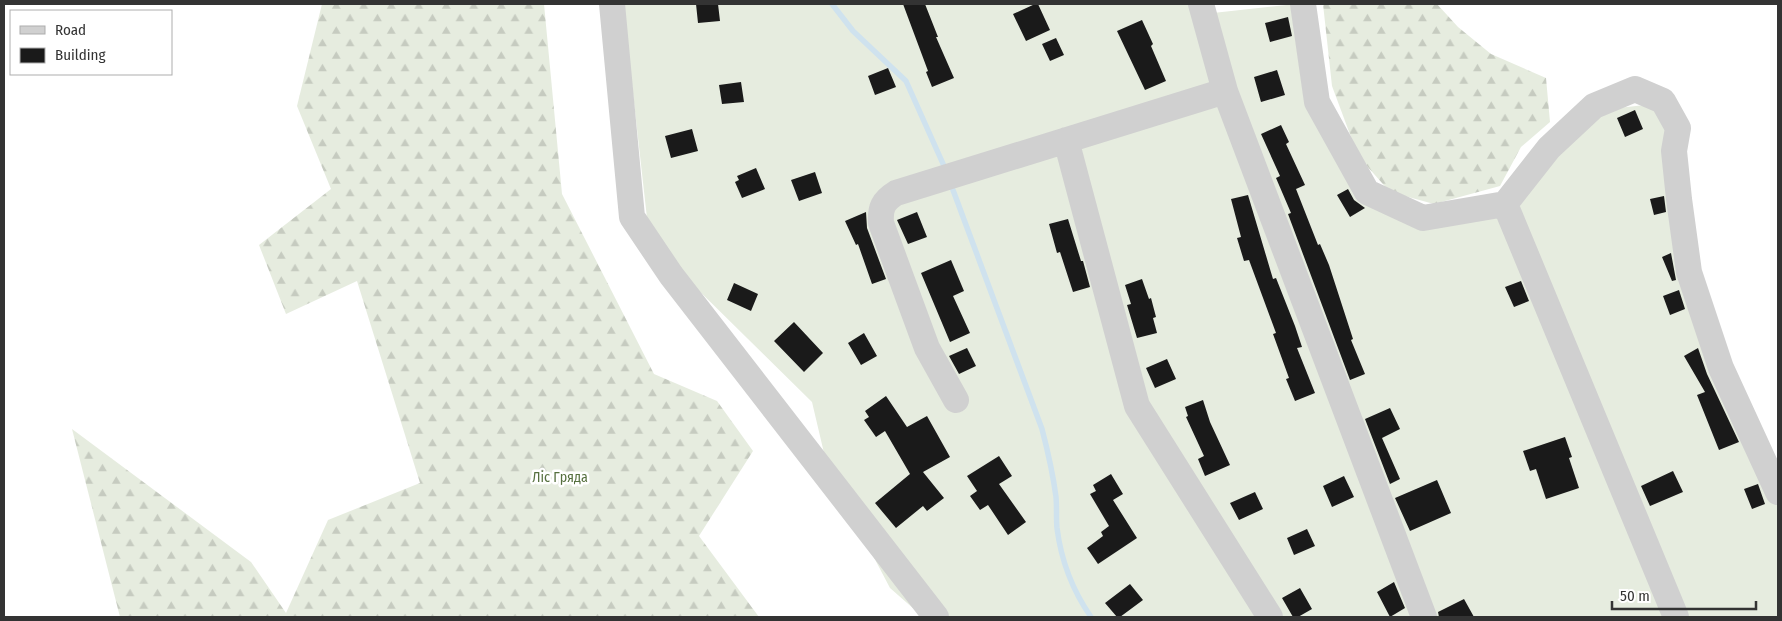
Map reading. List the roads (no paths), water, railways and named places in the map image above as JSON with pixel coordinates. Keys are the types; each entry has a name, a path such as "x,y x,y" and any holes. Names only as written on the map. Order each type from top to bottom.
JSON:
{"street":[{"path":"612,4 632,217 671,275 936,617"},
{"path":"1201,4 1225,91 1424,617"},
{"path":"1303,4 1317,102 1367,192 1423,218 1505,204 1549,148 1594,106 1634,89 1663,101 1678,128 1674,151 1690,272 1721,368 1778,492"},
{"path":"956,400 927,348 881,223 880,211 885,200 896,193 1225,91"},
{"path":"1066,140 1137,406 1270,617"},
{"path":"1505,204 1676,617"}],"waterway":[{"path":"832,4 853,31 906,81 944,166"},
{"path":"953,190 1042,429 1055,488 1057,528 1061,552 1073,586 1091,617"}],"park label":[{"name":"Ліс Гряда","path":"560,477"}]}
